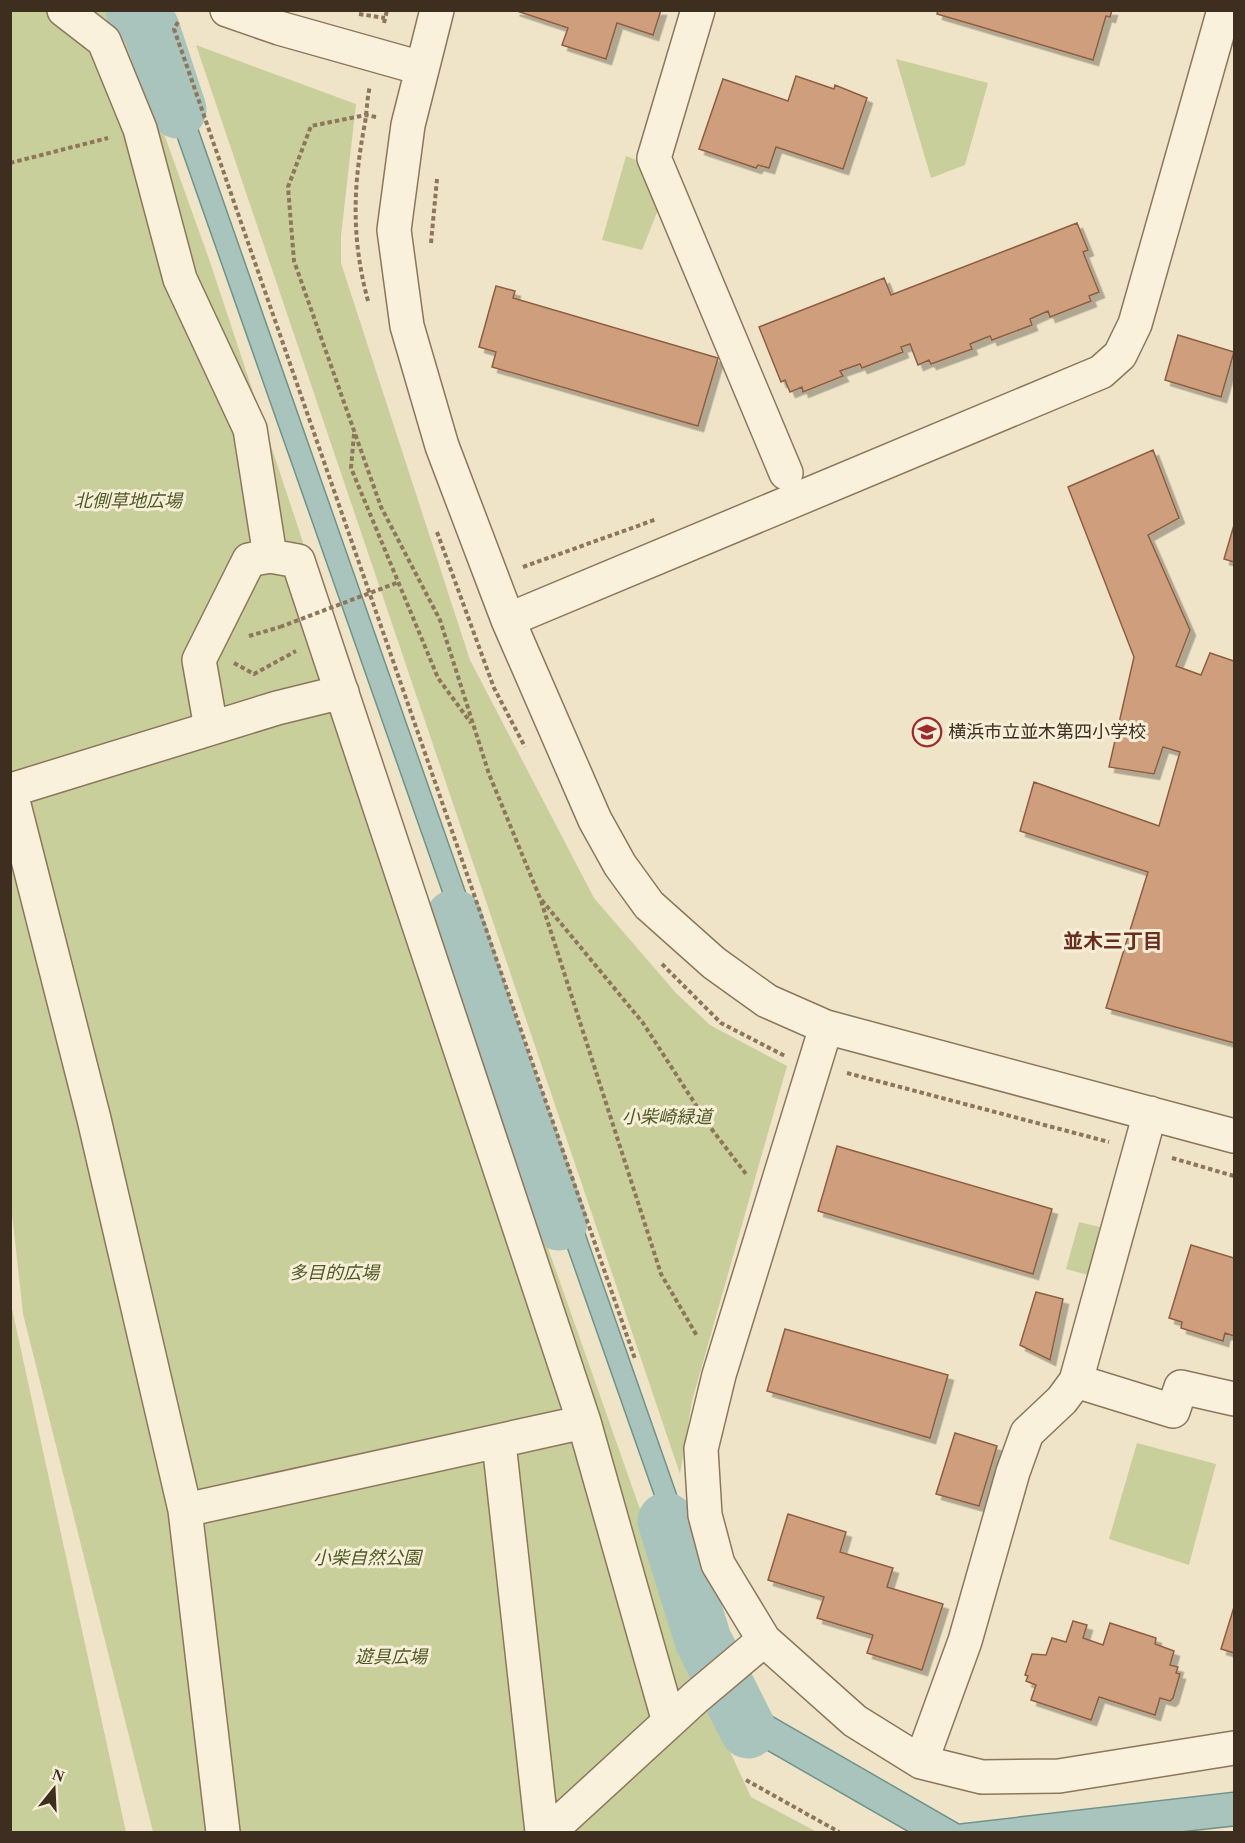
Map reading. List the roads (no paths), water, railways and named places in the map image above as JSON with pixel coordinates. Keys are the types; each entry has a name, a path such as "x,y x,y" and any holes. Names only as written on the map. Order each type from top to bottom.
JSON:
{"street":[{"path":"64,10 104,41 140,129 180,279 250,429 270,556"},
{"path":"227,10 421,68"},
{"path":"436,10 421,68 400,169 394,230 407,326 442,446 508,620 595,820 620,865 649,905 714,963 767,1001 826,1027 1234,1136"},
{"path":"698,10 654,158 786,473"},
{"path":"508,620 1101,372 1120,355 1135,324 1224,10"},
{"path":"211,728 199,660 249,560 270,556 298,561 584,1422 669,1722"},
{"path":"223,1833 185,1510 94,1119 11,790 211,728 342,692"},
{"path":"826,1027 719,1375 701,1449 705,1515 718,1564 755,1647 855,1721 921,1762 982,1777 1059,1776 1234,1748"},
{"path":"921,1762 965,1641 1013,1473 1027,1433 1062,1400 1076,1381 1150,1113"},
{"path":"1076,1381 1173,1411 1181,1387 1234,1399"},
{"path":"185,1510 499,1443 584,1422"},
{"path":"499,1443 542,1833"},
{"path":"549,1833 695,1698 755,1647"}],"water":[{"path":"163,29 728,1641 758,1708 959,1824 1234,1792 1234,1826 1180,1832 909,1832 751,1741 709,1651 143,40"}],"waterway":[{"path":"134,10 151,28 178,110"},
{"path":"454,918 489,1026 559,1222"},
{"path":"666,1521 703,1640 748,1730"}],"place":[{"name":"横浜市立並木第四小学校","path":"927,732"}],"district":[{"name":"並木三丁目","path":"1113,941"}],"park label":[{"name":"北側草地広場","path":"128,501"},
{"name":"小柴崎緑道","path":"667,1117"},
{"name":"多目的広場","path":"334,1273"},
{"name":"小柴自然公園","path":"367,1558"},
{"name":"遊具広場","path":"391,1657"}]}
